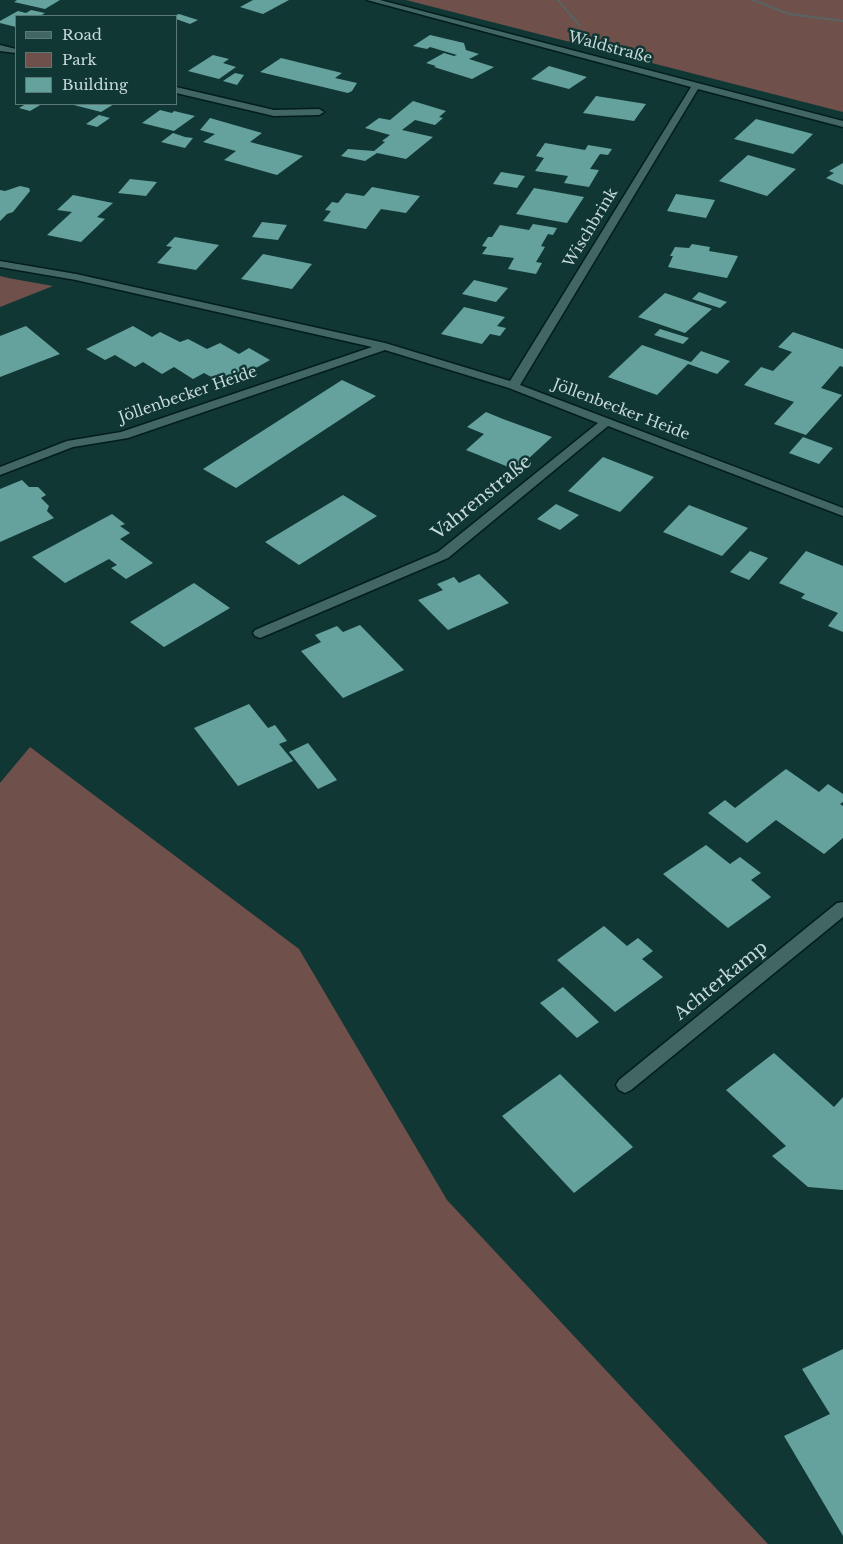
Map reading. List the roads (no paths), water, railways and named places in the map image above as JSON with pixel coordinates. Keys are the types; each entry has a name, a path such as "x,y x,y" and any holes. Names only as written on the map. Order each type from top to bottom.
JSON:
{"street":[{"name":"Waldstraße","path":"371,0 843,124"},
{"path":"0,48 15,51"},
{"name":"Wischbrink","path":"512,386 696,85"},
{"path":"178,90 274,113 319,112"},
{"name":"Jöllenbecker Heide","path":"0,264 76,277 385,346 512,386 843,512"},
{"name":"Jöllenbecker Heide","path":"0,470 71,444 124,435 385,346"},
{"name":"Vahrenstraße","path":"260,633 443,555 607,421"},
{"name":"Achterkamp","path":"625,1085 843,908"}]}
